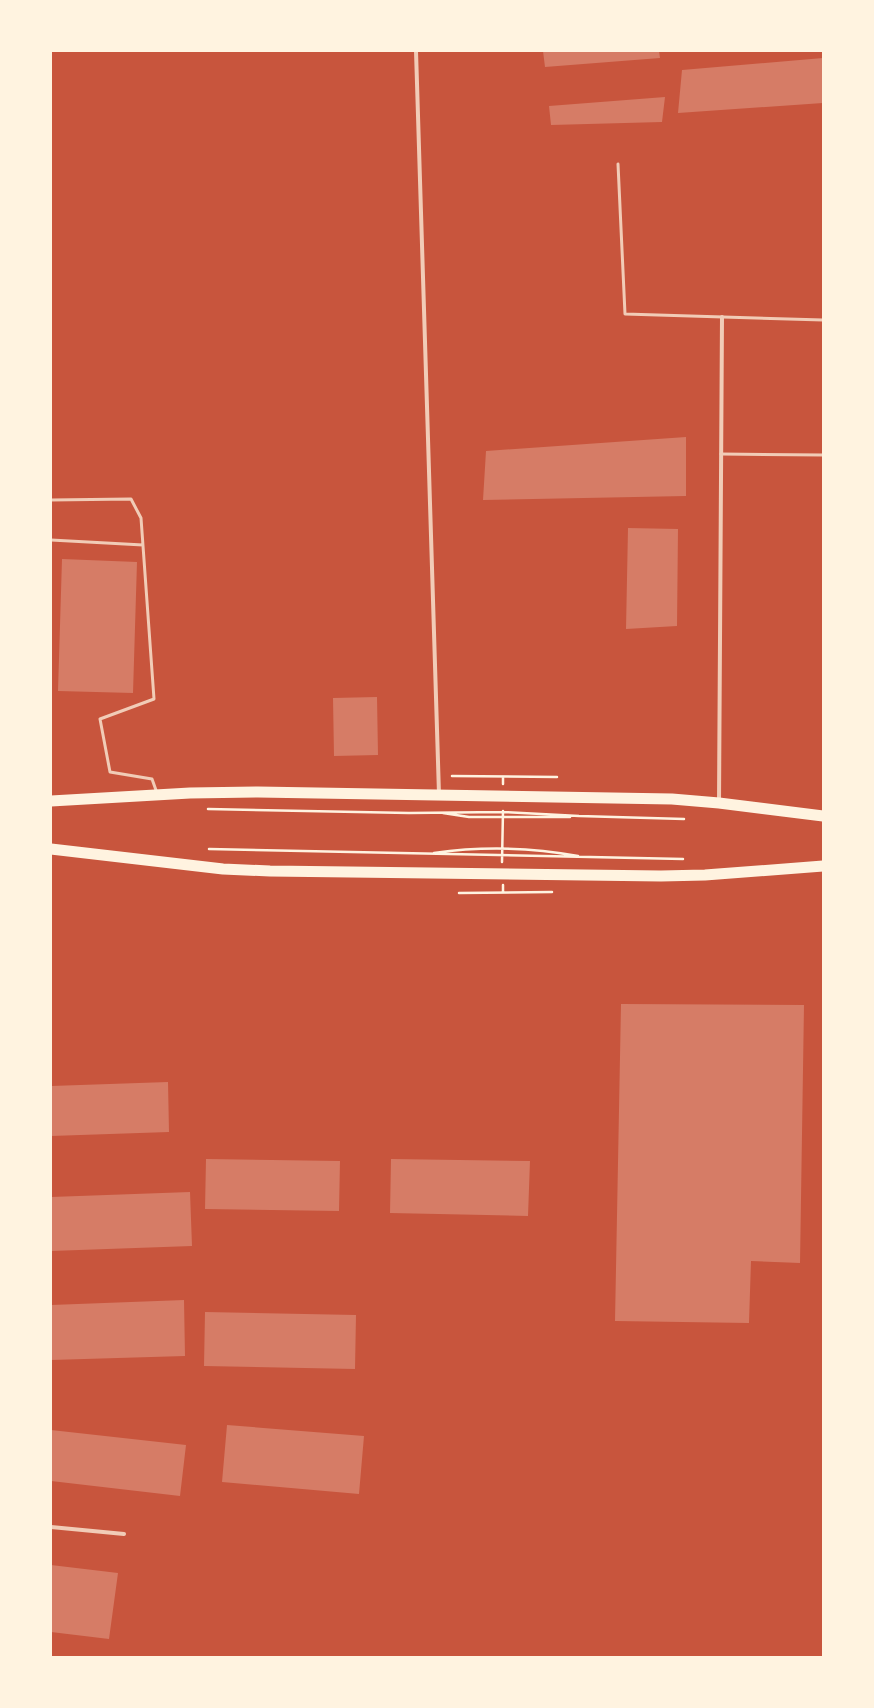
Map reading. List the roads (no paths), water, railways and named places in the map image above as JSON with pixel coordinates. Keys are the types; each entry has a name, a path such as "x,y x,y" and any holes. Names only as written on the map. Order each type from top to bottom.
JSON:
{"highway":[{"path":"51,801 157,795 258,792 672,799 719,803 823,816"},
{"path":"806,814 823,813"},
{"path":"51,849 185,865 270,871 660,876 705,875 823,866"}],"street":[{"path":"416,51 440,795"},
{"path":"719,803 722,317"},
{"path":"51,1526 124,1534"}],"lane":[{"path":"618,164 624,314 823,320"},
{"path":"721,454 823,454"},
{"path":"51,500 131,499 141,518 154,699 100,719 110,772 152,779 157,795"},
{"path":"51,540 143,545"}]}
